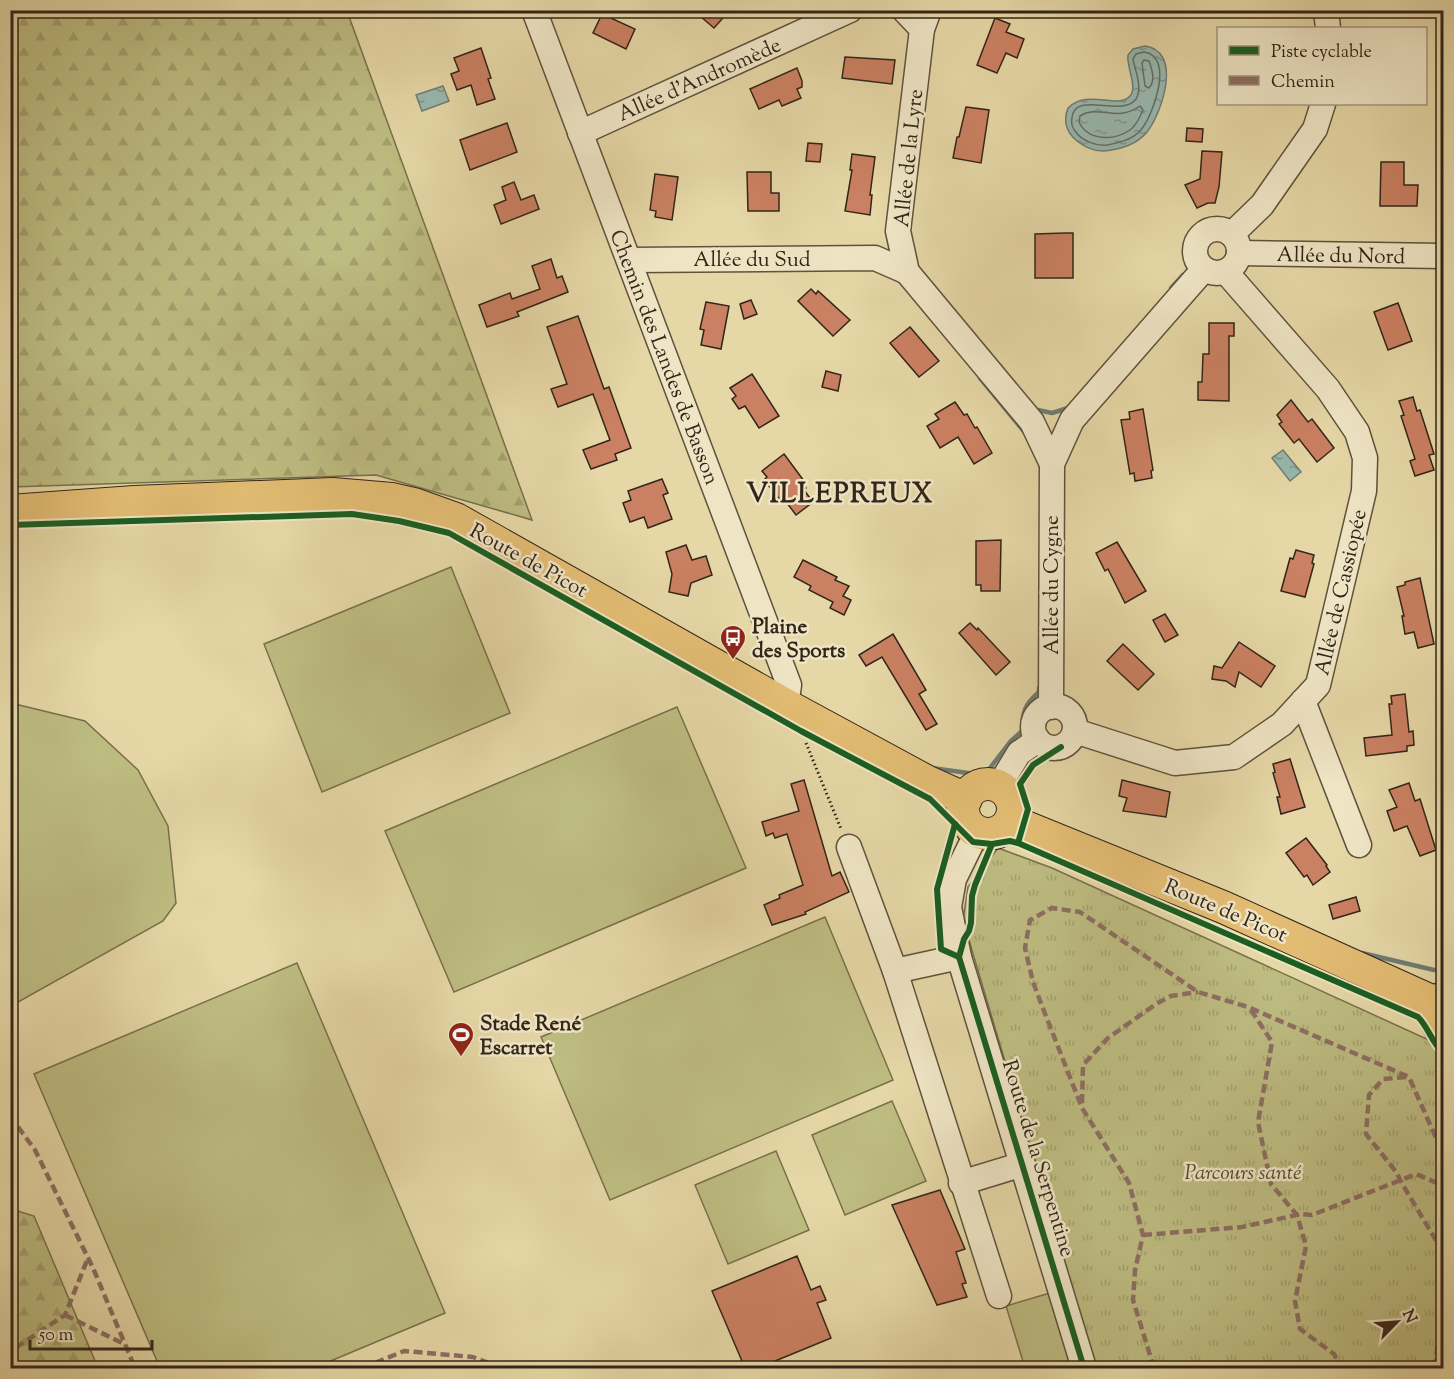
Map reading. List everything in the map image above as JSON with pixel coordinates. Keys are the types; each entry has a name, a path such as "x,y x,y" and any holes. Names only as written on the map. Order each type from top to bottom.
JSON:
{"main road":[{"name":"Route de Picot","path":"10,511 134,502 289,495 366,496 414,504 456,519 782,703 926,781 966,799"},
{"path":"983,785 999,786 1011,797 1013,805 1011,820 1006,827 993,834 977,832 966,821 963,806 966,799 970,792 983,785"},
{"name":"Route de Picot","path":"1011,820 1223,907 1442,1012"}],"street":[{"name":"Chemin des Landes de Basson","path":"534,10 789,685 788,693 782,703"},
{"name":"Allée d'Andromède","path":"580,133 850,10"},
{"name":"Allée de la Lyre","path":"904,10 926,20 898,231 907,272 1032,422 1052,464"},
{"path":"1326,10 1328,27"},
{"path":"1052,464 1072,420 1225,257 1315,129 1323,105"},
{"path":"875,258 898,231"},
{"name":"Allée du Nord","path":"1225,257 1443,256"},
{"name":"Allée de Cassiopée","path":"1075,731 1175,763 1234,757 1282,724 1318,685 1364,491 1365,458 1357,432 1328,389 1225,257"},
{"name":"Allée du Sud","path":"629,260 875,258 907,272"},
{"path":"1032,422 1072,420"},
{"name":"Allée du Cygne","path":"1051,707 1052,464"},
{"path":"1303,701 1359,845"},
{"path":"1057,706 1069,712 1073,718 1075,731 1072,738 1061,747 1049,747 1038,740 1034,723 1040,712 1057,706"},
{"path":"999,786 1019,753 1038,740"},
{"name":"Route de la Serpentine","path":"977,832 954,879 949,907 959,957 1084,1368"},
{"path":"849,847 895,971 999,1296"},
{"path":"895,971 959,957"},
{"path":"961,1183 1023,1164"}],"path":[{"path":"806,741 849,847"}],"green space":[{"path":"10,11 347,11 532,520 376,475 11,487"},
{"path":"451,567 510,713 322,792 264,644"},
{"path":"19,705 85,721 138,770 168,826 176,903 163,921 11,1006 10,706"},
{"path":"677,707 746,868 454,992 385,831"},
{"name":"Parcours santé","path":"998,848 1052,868 1442,1046 1443,1368 1096,1368 963,920 968,887"},
{"path":"825,917 893,1080 610,1200 541,1037"},
{"path":"297,963 445,1313 314,1368 160,1368 34,1074"},
{"path":"892,1101 926,1181 845,1215 812,1135"},
{"path":"776,1151 809,1230 728,1264 695,1185"},
{"path":"11,1209 34,1216 98,1368 11,1368"},
{"path":"1050,1293 1074,1368 1025,1368 1006,1306"}],"water":[{"path":"1145,46 1157,50 1166,70 1163,98 1153,123 1139,139 1121,148 1097,151 1081,144 1073,138 1066,126 1068,108 1084,100 1118,101 1130,96 1133,87 1128,55 1133,49"},
{"path":"443,86 449,101 422,111 416,95"},
{"path":"1283,450 1301,472 1290,481 1272,458"}],"building":[{"path":"693,10 730,10 714,28"},
{"path":"602,14 635,29 626,49 593,33"},
{"path":"995,18 1010,24 1006,32 1024,39 1017,58 1006,53 997,73 977,65"},
{"path":"481,48 495,99 477,105 471,85 457,90 451,74 459,71 454,58"},
{"path":"845,57 895,60 892,84 842,78"},
{"path":"797,68 802,81 802,87 797,89 801,98 782,106 779,100 759,109 750,89"},
{"path":"966,107 989,110 981,163 953,158"},
{"path":"507,123 517,152 470,170 460,140"},
{"path":"1187,128 1203,129 1202,142 1186,141"},
{"path":"808,143 822,144 820,162 806,161"},
{"path":"1202,151 1222,152 1219,187 1215,203 1208,203 1197,208 1185,185 1200,179"},
{"path":"852,154 875,157 870,215 845,211 852,170 850,170"},
{"path":"1381,162 1404,162 1404,185 1418,185 1417,206 1380,206"},
{"path":"747,172 771,172 771,193 779,193 779,211 748,211"},
{"path":"655,174 678,177 672,220 655,217 656,211 650,210"},
{"path":"514,182 521,200 534,195 539,209 501,224 494,205 506,200 502,187"},
{"path":"1073,233 1073,278 1035,278 1035,234"},
{"path":"551,259 557,278 562,276 568,292 517,312 519,316 487,327 479,305 510,293 512,299 540,289 532,266"},
{"path":"811,289 816,294 818,291 850,320 833,336 798,301"},
{"path":"751,300 757,314 744,319 740,304"},
{"path":"706,302 729,306 721,349 701,345 704,330 700,329"},
{"path":"1398,303 1412,341 1388,350 1374,312"},
{"path":"578,316 604,389 609,387 631,448 615,454 617,460 591,469 583,450 610,440 593,394 558,407 551,389 567,384 547,327"},
{"path":"1209,323 1234,323 1234,336 1229,336 1229,401 1198,400 1198,382 1202,382 1203,354 1209,354"},
{"path":"910,327 939,361 919,377 890,343"},
{"path":"826,371 841,375 838,391 822,387"},
{"path":"752,374 779,416 759,428 745,406 739,409 732,399 736,396 730,388"},
{"path":"1413,397 1417,411 1420,410 1434,454 1429,455 1434,470 1415,476 1410,461 1415,459 1401,416 1404,415 1399,401"},
{"path":"1291,400 1308,422 1312,419 1334,448 1317,462 1299,439 1294,443 1279,424 1282,422 1277,415"},
{"path":"955,402 964,415 967,414 975,428 977,427 992,453 974,464 958,437 940,448 927,426 939,419 935,414"},
{"path":"1143,409 1153,470 1151,471 1152,478 1135,481 1134,473 1130,474 1121,420 1130,419 1129,412"},
{"path":"784,454 804,481 802,483 806,488 804,490 813,502 796,515 784,499 781,501 764,480 767,477 762,471"},
{"path":"662,479 668,493 663,495 672,519 648,528 644,517 630,522 623,503 631,500 628,491"},
{"path":"1001,540 1000,591 981,591 981,585 976,585 976,541"},
{"path":"1117,542 1146,591 1125,603 1108,569 1105,571 1096,553"},
{"path":"686,545 692,560 706,556 712,575 691,583 688,596 669,592 672,574 666,552"},
{"path":"1296,550 1314,555 1312,563 1314,564 1305,597 1281,591 1290,558 1293,559"},
{"path":"803,560 837,577 835,580 849,586 843,596 851,600 844,615 830,608 833,602 809,590 811,586 794,577"},
{"path":"1420,578 1434,644 1418,648 1414,632 1405,634 1402,616 1404,616 1397,587"},
{"path":"1165,614 1178,635 1165,642 1153,620"},
{"path":"970,623 977,630 978,628 1010,662 996,675 959,633"},
{"path":"893,634 926,690 919,694 937,724 926,730 882,657 866,666 859,655"},
{"path":"1239,642 1275,666 1261,687 1239,672 1235,687 1226,681 1212,679 1214,666 1222,668"},
{"path":"1123,644 1154,674 1138,690 1107,661"},
{"path":"1405,694 1409,732 1413,731 1414,745 1407,746 1407,751 1366,756 1364,738 1392,735 1389,704 1392,704 1391,696"},
{"path":"1290,759 1305,807 1281,814 1273,764"},
{"path":"804,780 832,876 840,872 849,892 805,912 806,914 772,925 764,905 780,898 779,895 803,885 787,834 775,838 773,833 766,836 762,822 799,811 791,784"},
{"path":"1122,780 1170,792 1166,817 1123,811 1127,798 1119,796"},
{"path":"1409,783 1415,801 1420,799 1436,850 1420,856 1407,826 1394,831 1387,811 1397,807 1389,790"},
{"path":"1306,838 1330,872 1313,885 1307,875 1304,877 1286,853"},
{"path":"1356,897 1360,911 1333,919 1329,905"},
{"path":"940,1190 965,1249 956,1252 966,1283 962,1284 967,1297 937,1305 892,1205"},
{"path":"797,1256 811,1290 820,1286 826,1300 817,1303 831,1338 758,1368 745,1368 712,1291"}],"waterway":[{"path":"1171,288 1183,275"},
{"path":"980,378 1026,434"},
{"path":"1033,409 1052,413 1068,408"},
{"path":"990,768 1010,742 1022,731 1025,709 1039,692 1039,688"},
{"path":"932,768 975,774"},
{"path":"1362,953 1434,970"}],"marked path":[{"path":"1154,1368 1133,1300 1135,1270 1143,1235 1129,1183 1082,1108 1033,982 1025,948 1030,920 1052,908 1080,912 1198,992 1248,1007 1409,1077 1444,1156"},
{"path":"1082,1103 1083,1065 1108,1038 1171,996 1198,992"},
{"path":"1251,1010 1272,1042 1258,1122 1271,1184 1297,1215 1306,1246 1295,1301 1300,1329 1334,1354 1341,1368"},
{"path":"1406,1077 1383,1079 1369,1095 1366,1134 1397,1173 1444,1254"},
{"path":"10,1116 35,1150 93,1268 135,1368"},
{"path":"1143,1235 1242,1227 1301,1214 1312,1215 1416,1174 1444,1186"},
{"path":"10,1360 17,1347 65,1315 88,1258 89,1260"},
{"path":"65,1315 124,1344"},
{"path":"1435,1368 1438,1340 1444,1331"},
{"path":"363,1368 404,1351 473,1357 501,1368"}],"cycle path":[{"path":"10,525 352,514 399,521 449,533 801,731 930,799 973,842 992,844 1010,841 1018,843 1418,1017 1436,1045 1444,1053"},
{"path":"1018,843 1028,809 1020,784 1033,765 1061,747"},
{"path":"955,824 937,889 941,949 959,957"},
{"path":"959,957 971,923 972,896 975,885 992,844"},
{"path":"959,957 1084,1368"}],"place":[{"name":"Plaine des Sports","path":"733,661"},
{"name":"Stade René Escarret","path":"461,1058"}],"district":[{"name":"VILLEPREUX","path":"840,493"}]}
